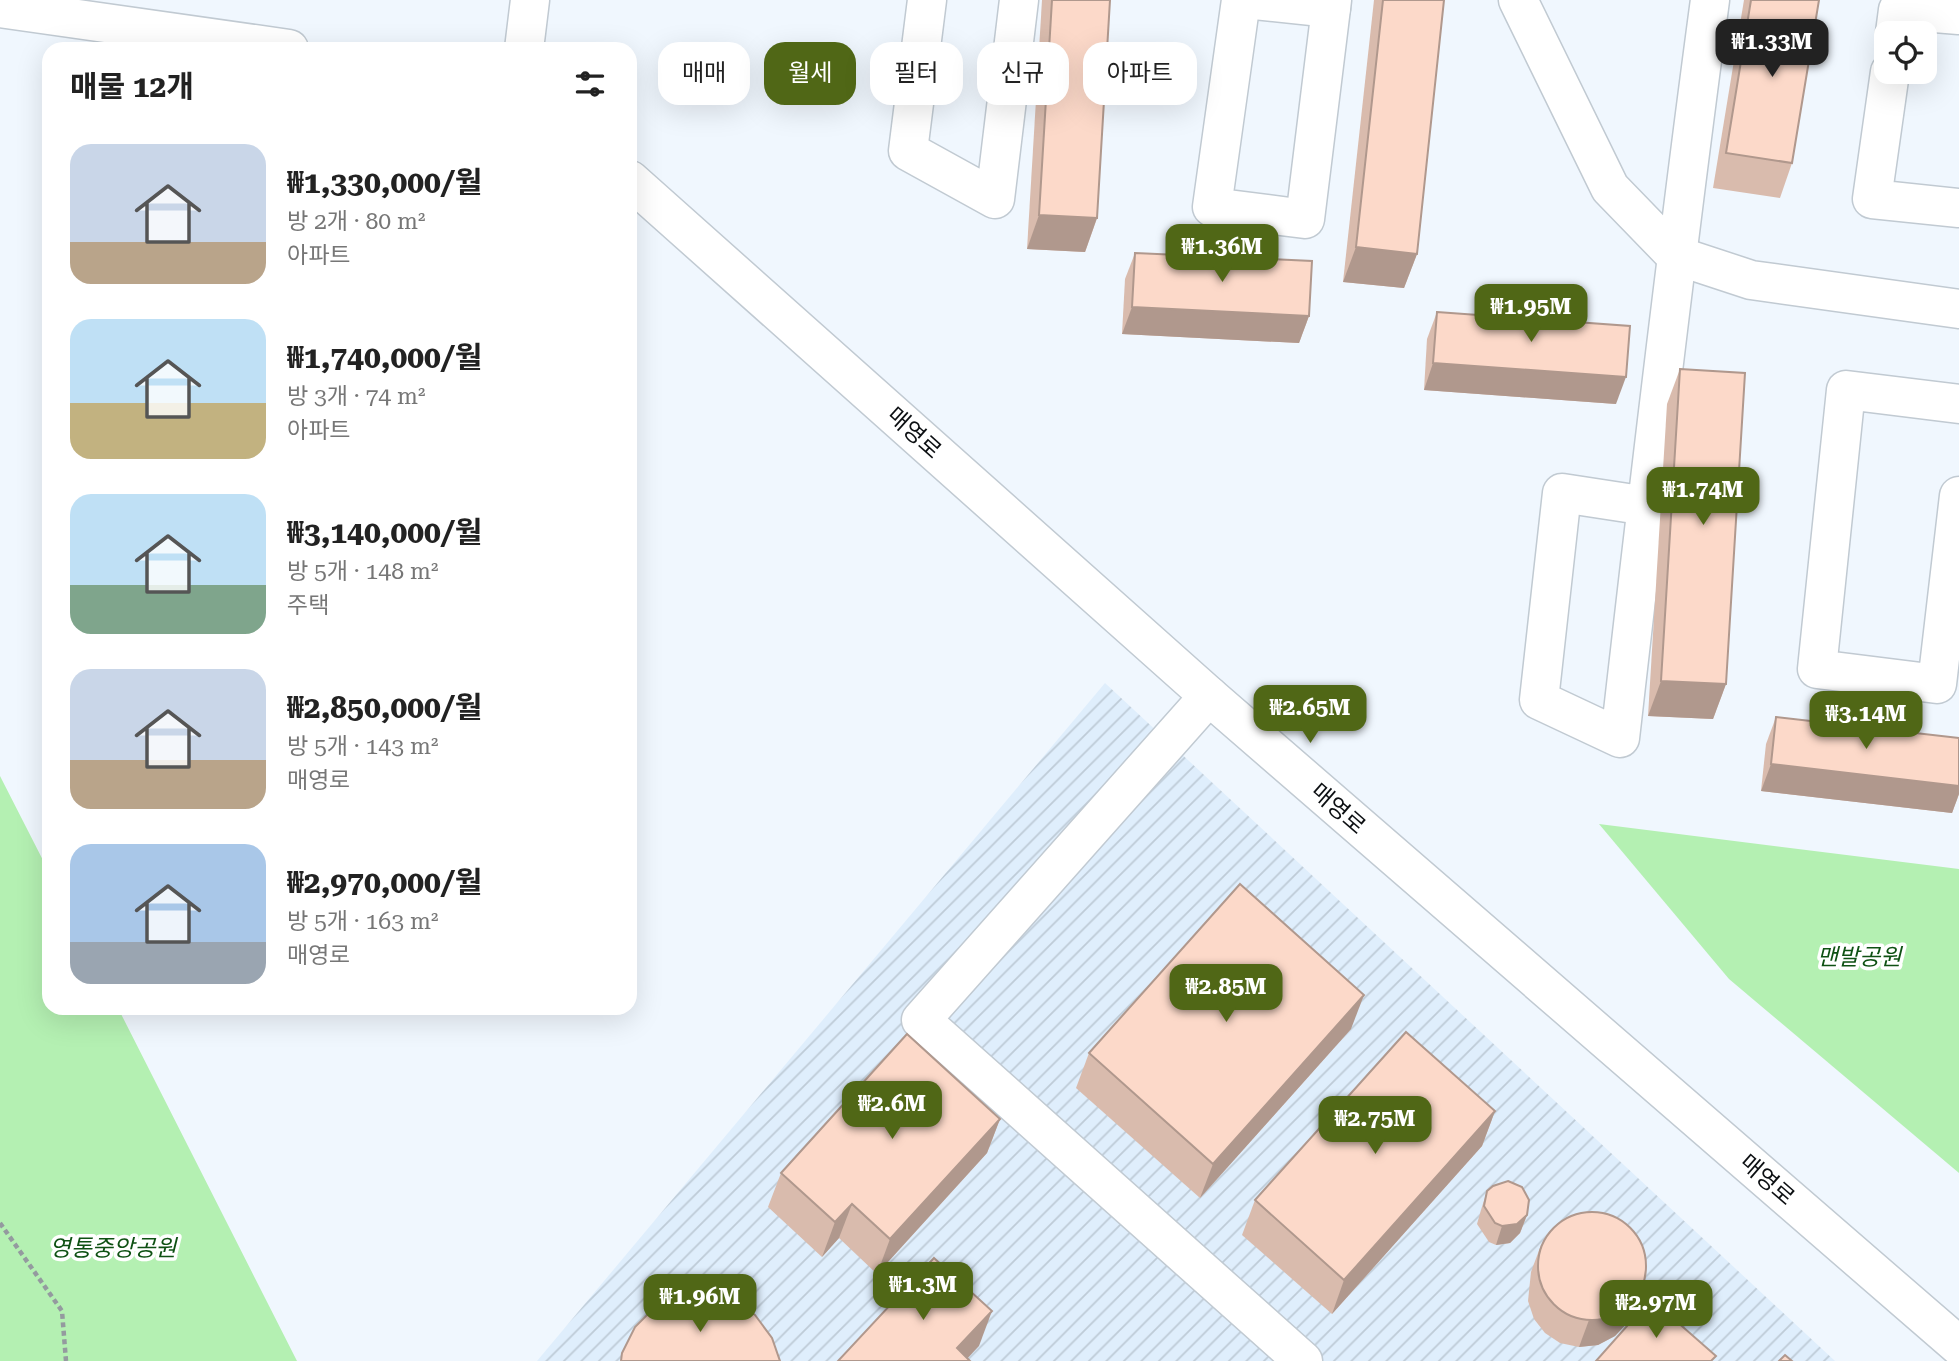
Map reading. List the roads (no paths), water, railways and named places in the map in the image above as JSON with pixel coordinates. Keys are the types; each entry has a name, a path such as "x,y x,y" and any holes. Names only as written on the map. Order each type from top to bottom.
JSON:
{"street":[{"path":"525,42 530,0"},
{"path":"926,0 908,151 995,199 1019,0"},
{"path":"1241,0 1212,206 1305,219 1331,4 1255,0"},
{"path":"1518,0 1610,188 1675,255 1751,280 1959,309"},
{"path":"1647,506 1562,493 1539,700 1620,738 1647,506 1675,255 1710,0"},
{"path":"0,8 240,42"},
{"path":"1897,21 1898,10 1959,15"},
{"path":"1888,84 1872,199 1959,208"},
{"name":"매영로","path":"637,186 1209,696 1959,1346"},
{"path":"1959,404 1846,390 1817,669 1937,684 1959,496"},
{"path":"1209,696 921,1020 1303,1361"}],"park label":[{"name":"맨발공원","path":"1859,957"},
{"name":"영통중앙공원","path":"113,1248"}]}
